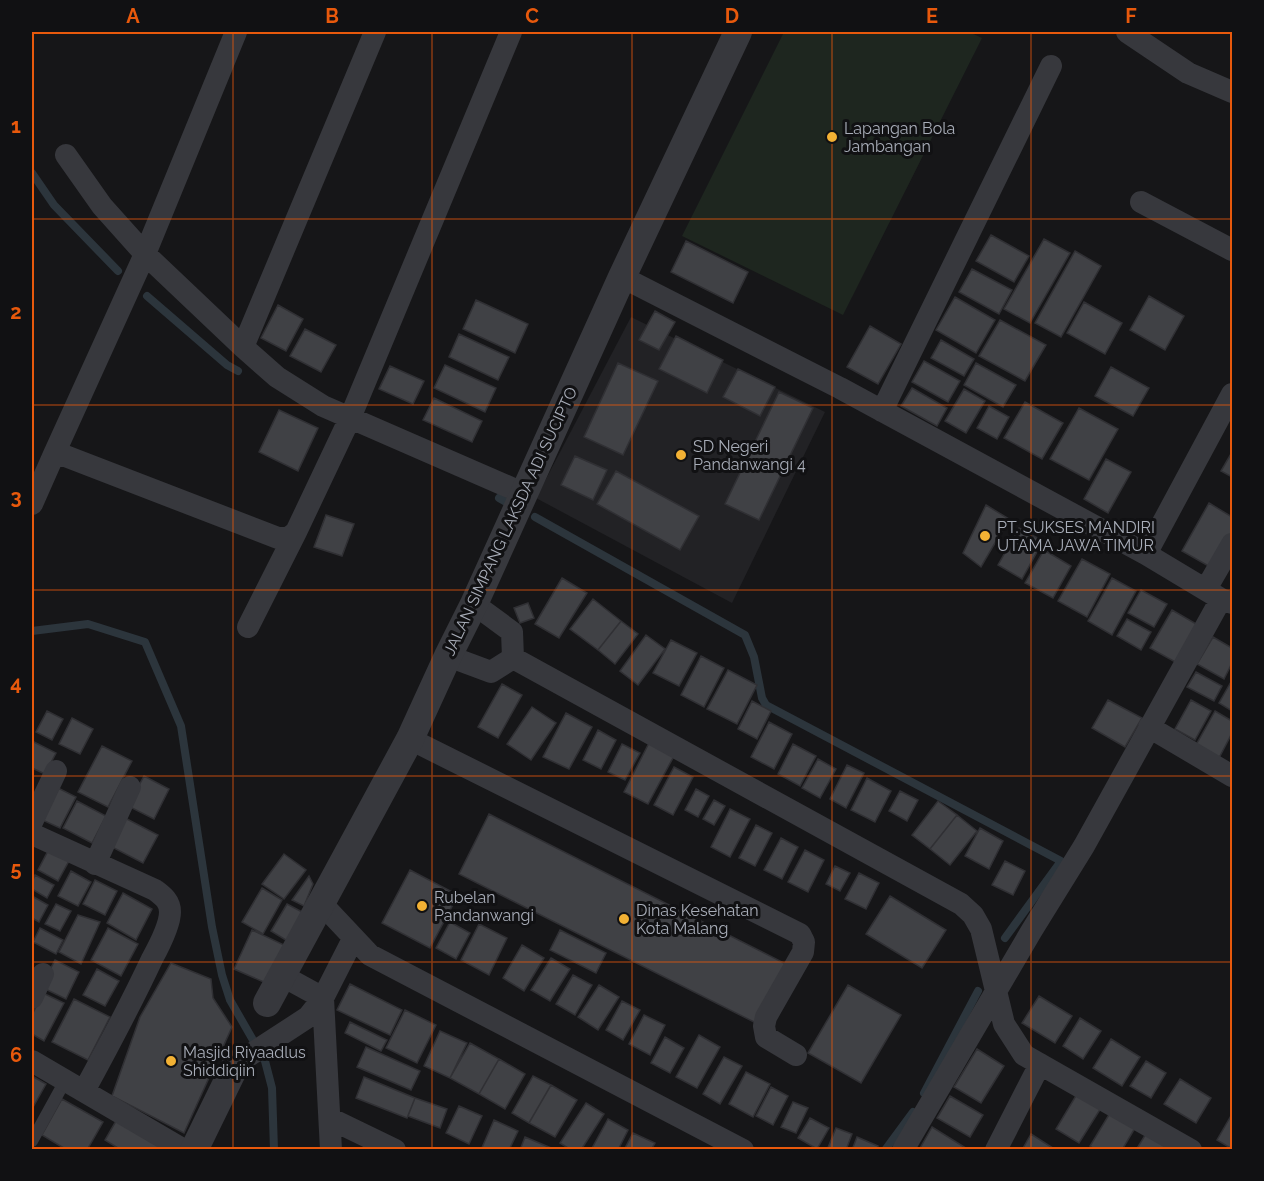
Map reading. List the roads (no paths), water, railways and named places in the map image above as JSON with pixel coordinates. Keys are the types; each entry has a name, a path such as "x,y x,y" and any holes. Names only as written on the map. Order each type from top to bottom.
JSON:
{"street":[{"path":"32,504 145,254 236,32"},
{"path":"243,347 375,32"},
{"path":"248,627 350,418 511,32"},
{"name":"JALAN SIMPANG LAKSDA ADI SUCIPTO","path":"267,1003 410,739 525,494 622,277 738,32"},
{"path":"1127,32 1188,73 1233,92"},
{"path":"882,411 1051,66"},
{"path":"66,155 102,206 145,254 278,377 323,406 525,494"},
{"path":"1141,202 1233,250"},
{"path":"622,277 882,411 1146,554 1220,597"},
{"path":"1146,554 1233,394"},
{"path":"55,452 278,538 288,538 296,532"},
{"path":"903,1149 1084,846 1220,597 1233,544"},
{"path":"474,604 512,632 513,658"},
{"path":"448,656 491,672 513,658"},
{"path":"513,658 961,904 973,915 981,929 1005,1024 1024,1055 1191,1149"},
{"path":"1149,727 1233,776"},
{"path":"410,739 800,934 804,942 803,952 766,1017 764,1026 766,1036 796,1055"},
{"path":"32,822 56,771"},
{"path":"96,864 130,787"},
{"path":"32,834 155,890 165,898 170,906 170,915 159,946 127,1012 74,1086"},
{"path":"322,904 370,956 743,1149"},
{"path":"194,1149 236,1064 308,1017 323,998 353,939"},
{"path":"32,998 43,974"},
{"path":"281,975 323,998"},
{"path":"323,998 331,1149"},
{"path":"32,1061 184,1149"},
{"path":"996,1149 1040,1064"},
{"path":"331,1119 395,1149"}],"lane":[{"path":"32,1141 74,1086"}],"waterway":[{"path":"32,173 54,205 118,271"},
{"path":"147,296 227,365 238,371"},
{"path":"499,498 506,502"},
{"path":"535,517 745,635 754,657 762,698 766,705 1061,861 1005,938"},
{"path":"32,631 88,624 145,642 181,726 212,927 222,975 230,1000 265,1061 272,1088 274,1150"},
{"path":"924,1093 978,991"},
{"path":"885,1150 913,1112"}],"place":[{"name":"Lapangan Bola Jambangan","path":"832,137"},
{"name":"SD Negeri Pandanwangi 4","path":"681,455"},
{"name":"PT. SUKSES MANDIRI UTAMA JAWA TIMUR","path":"985,536"},
{"name":"Rubelan Pandanwangi","path":"422,906"},
{"name":"Dinas Kesehatan Kota Malang","path":"624,919"},
{"name":"Masjid Riyaadlus Shiddiqiin","path":"171,1061"}]}
